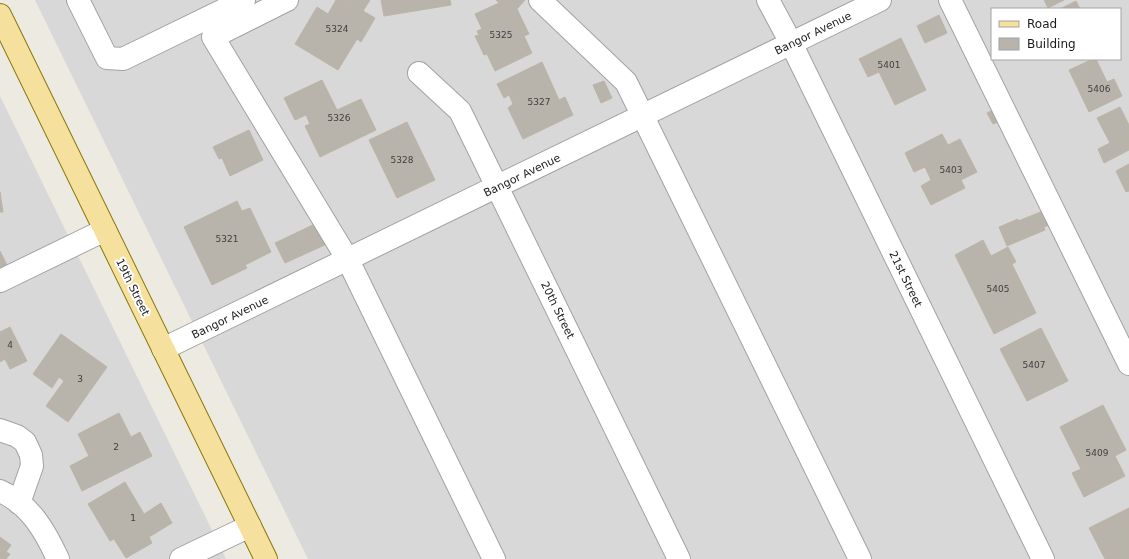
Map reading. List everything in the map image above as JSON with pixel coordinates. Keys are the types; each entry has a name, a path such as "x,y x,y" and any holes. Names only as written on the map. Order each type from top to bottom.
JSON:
{"main road":[{"name":"19th Street","path":"0,15 265,559"}],"street":[{"path":"78,0 107,58 124,59 244,0"},
{"path":"288,0 213,37 348,260 494,559"},
{"path":"540,0 626,82 860,559"},
{"name":"21st Street","path":"768,0 791,43 1043,559"},
{"path":"950,0 1129,364"},
{"name":"Bangor Avenue","path":"163,349 643,116 872,2"},
{"name":"20th Street","path":"419,73 460,111 498,186 679,559"},
{"path":"0,281 105,230"},
{"path":"0,430 17,436 26,442 31,455 32,466 19,503"},
{"path":"0,490 8,494 29,511 49,539 58,559"},
{"path":"181,559 250,526"}],"shaded area":[{"path":"35,0 1129,0 1129,559 308,559"},
{"path":"0,96 226,559 0,559"}],"building":[{"path":"336,0 370,0 363,11 375,18 361,42 357,39 338,70 295,44 317,7 328,14"},
{"path":"381,0 450,0 451,5 384,16"},
{"path":"496,0 525,0 517,9 529,34 524,36 532,53 495,71 487,54 484,55 475,36 479,35 477,31 482,29 475,14 499,3"},
{"path":"1044,0 1064,0 1048,8"},
{"path":"1076,1 1080,8 1062,8"},
{"path":"939,15 947,33 925,43 917,26"},
{"path":"901,38 926,90 895,105 879,72 868,77 859,59"},
{"path":"1091,60 1096,60 1107,82 1114,79 1122,96 1089,112 1069,70"},
{"path":"542,62 559,100 565,97 573,115 523,139 508,108 513,104 509,95 504,98 497,84"},
{"path":"322,80 337,110 361,99 376,130 320,157 305,126 310,124 306,115 295,120 284,98"},
{"path":"604,81 612,98 601,103 593,85"},
{"path":"1120,107 1129,125 1129,150 1104,163 1098,149 1110,143 1097,118"},
{"path":"997,108 1003,120 993,124 987,113"},
{"path":"407,122 435,180 397,198 369,140"},
{"path":"249,130 263,160 230,176 222,158 219,159 213,147"},
{"path":"942,134 948,145 960,139 977,172 961,180 965,188 931,205 921,186 931,180 925,167 914,172 905,153"},
{"path":"1129,164 1129,191 1126,192 1116,171"},
{"path":"0,192 3,212 0,212"},
{"path":"237,201 242,211 250,208 271,252 245,265 247,268 212,285 184,227"},
{"path":"1043,211 1049,225 1044,227 1045,230 1007,246 999,227"},
{"path":"317,223 327,244 285,263 275,243"},
{"path":"983,240 991,256 1008,247 1016,262 1012,264 1036,313 994,334 955,255"},
{"path":"0,251 8,267 0,271"},
{"path":"10,327 27,361 10,369 5,359 0,362 0,332"},
{"path":"1041,328 1068,381 1027,401 1000,349"},
{"path":"61,334 107,367 68,422 46,406 64,381 59,377 52,388 33,374"},
{"path":"1103,405 1126,450 1115,456 1125,476 1084,497 1072,473 1081,469 1060,427"},
{"path":"119,413 131,437 140,432 152,456 82,491 70,466 89,456 78,434"},
{"path":"125,482 144,514 161,503 172,523 149,537 152,543 126,558 114,539 110,541 88,504"},
{"path":"1129,508 1129,559 1105,559 1089,528"},
{"path":"0,537 11,545 6,552 10,554 6,559 0,559"}]}
